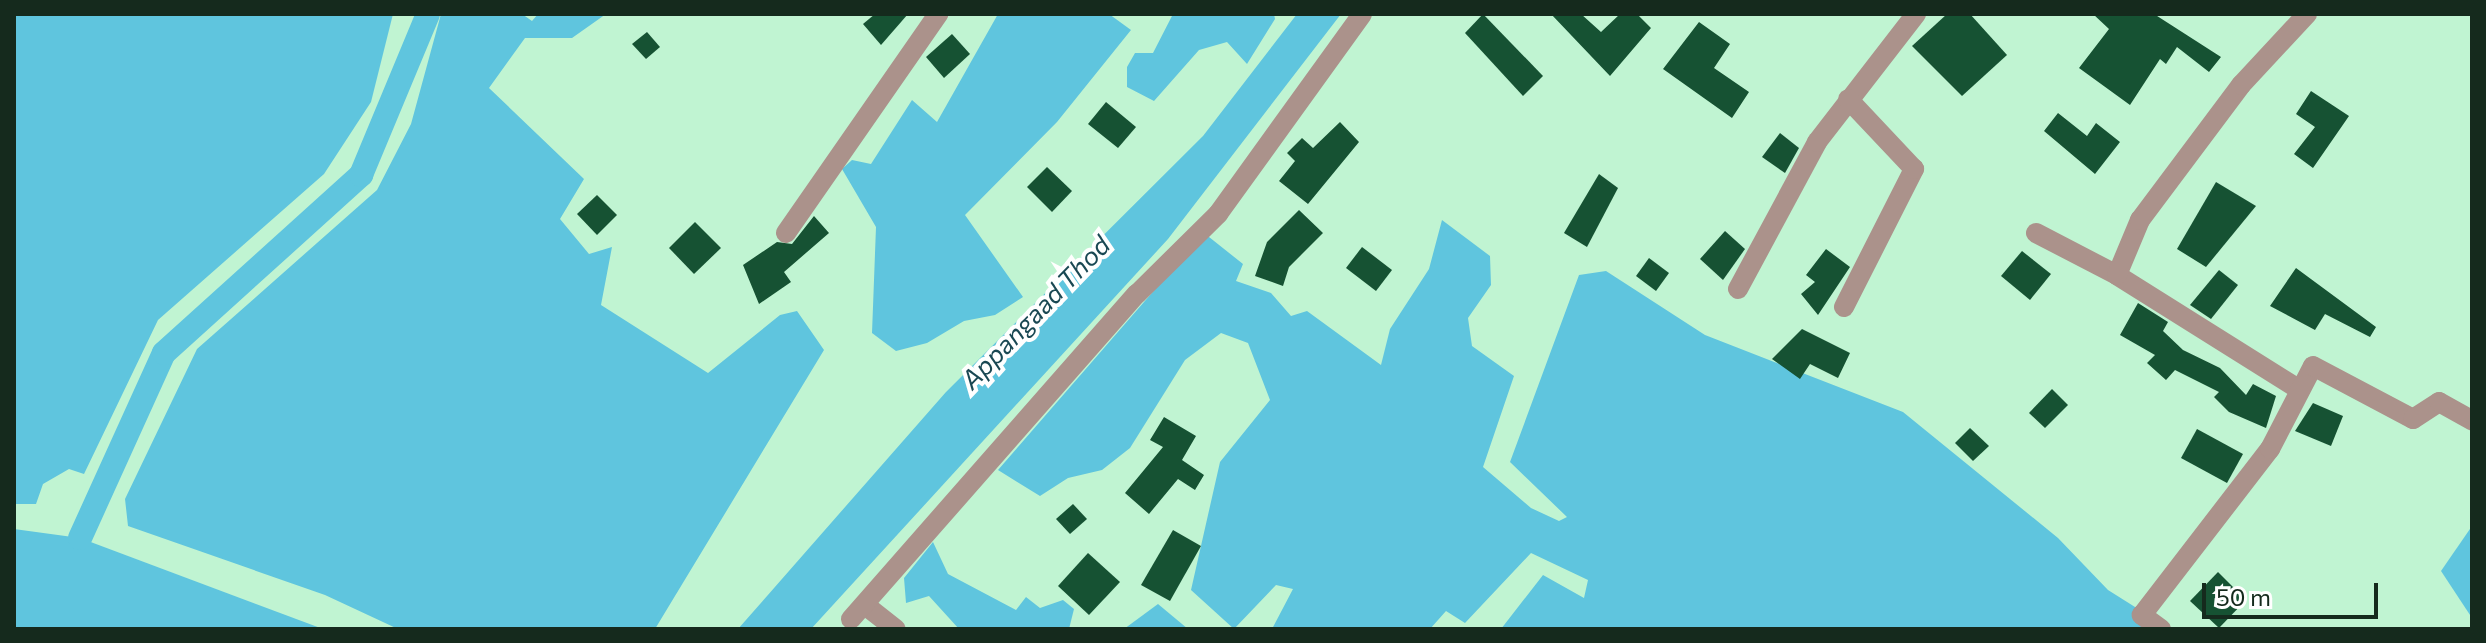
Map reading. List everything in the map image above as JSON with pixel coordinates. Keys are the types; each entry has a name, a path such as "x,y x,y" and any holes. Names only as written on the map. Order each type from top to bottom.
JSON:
{"street":[{"path":"786,233 938,14"},
{"path":"896,629 858,612 956,494 1218,214 1362,14"},
{"path":"1738,289 1848,99 1916,14"},
{"path":"2117,275 2140,220 2241,85 2307,14"},
{"path":"1844,307 1914,169 1848,99"},
{"path":"2036,233 2117,275 2300,390"},
{"path":"2161,629 2142,615 2270,449 2313,366 2413,419 2439,402 2472,420"}],"water":[{"path":"14,14 393,14 371,102 324,174 158,320 84,474 69,469 43,484 36,504 14,504"},
{"path":"441,14 522,14 532,21 538,14 606,14 572,38 525,38 489,88 584,179 560,219 589,254 612,247 601,305 708,373 780,315 797,311 824,350 655,629 398,629 325,595 128,526 125,499 197,349 377,190 411,124"},
{"path":"998,14 1109,14 1131,30 1057,122 965,215 1023,297 995,315 964,321 927,343 896,351 872,333 876,227 842,169 852,160 871,164 912,100 937,122"},
{"path":"1173,14 1274,14 1275,19 1247,64 1227,42 1199,50 1154,101 1127,87 1127,67 1135,53 1153,53"},
{"name":"Appangaad Thod","path":"1297,14 1341,14 1168,239 811,629 738,629 946,392 1203,136"},
{"path":"1442,220 1490,256 1491,285 1468,318 1472,346 1514,376 1483,467 1531,508 1559,521 1567,517 1510,462 1579,275 1606,271 1705,335 1903,412 2058,538 2108,590 2170,629 1501,629 1543,575 1584,598 1588,580 1531,553 1465,623 1446,611 1430,629 1272,629 1293,589 1276,585 1234,629 1191,590 1220,462 1270,400 1248,343 1221,333 1185,360 1130,448 1102,470 1068,478 1040,496 998,470 1204,233 1243,264 1236,281 1271,293 1291,316 1307,311 1381,365 1390,329 1429,269"},
{"path":"2472,526 2472,618 2441,571"},
{"path":"14,529 80,538 323,629 14,629"},
{"path":"933,542 948,574 1016,610 1026,597 1040,608 1063,600 1074,609 1069,629 959,629 929,596 906,603 904,578"},
{"path":"1158,604 1188,629 1124,629"}],"building":[{"path":"875,14 908,14 881,45 863,24"},
{"path":"1483,14 1543,76 1523,96 1465,33"},
{"path":"1551,14 1581,14 1601,32 1620,14 1637,14 1651,28 1610,76"},
{"path":"1947,14 1970,14 2007,55 1962,96 1912,46"},
{"path":"2093,14 2154,14 2221,57 2209,72 2177,47 2166,64 2160,59 2130,105 2079,68 2109,29"},
{"path":"1699,22 1730,44 1714,68 1749,92 1732,118 1663,69"},
{"path":"647,32 660,47 646,59 632,44"},
{"path":"952,34 970,54 944,78 926,57"},
{"path":"2311,91 2349,116 2313,168 2294,154 2315,127 2296,114"},
{"path":"1106,102 1136,127 1118,148 1088,124"},
{"path":"2058,113 2087,136 2096,123 2120,142 2095,174 2044,131"},
{"path":"1340,122 1359,142 1308,204 1279,181 1295,161 1287,153 1302,138 1313,148"},
{"path":"1780,133 1799,148 1785,173 1762,157"},
{"path":"1047,167 1072,191 1052,212 1027,187"},
{"path":"1599,174 1618,188 1587,247 1564,233"},
{"path":"2216,182 2256,206 2206,267 2177,249"},
{"path":"597,195 617,215 597,235 577,214"},
{"path":"1299,210 1323,233 1289,267 1283,286 1255,276 1267,242"},
{"path":"814,216 829,233 784,272 791,282 759,304 743,265 777,242 792,244"},
{"path":"695,222 721,248 694,274 669,248"},
{"path":"1725,231 1745,249 1723,280 1700,259"},
{"path":"1362,247 1392,270 1376,291 1346,268"},
{"path":"1826,249 1850,267 1818,315 1801,294 1815,282 1806,275"},
{"path":"2022,251 2051,274 2030,300 2001,276"},
{"path":"1649,258 1669,273 1656,291 1636,276"},
{"path":"2296,268 2376,327 2370,337 2325,314 2315,330 2270,306"},
{"path":"2219,270 2238,285 2211,319 2190,305"},
{"path":"2138,303 2168,322 2163,331 2183,350 2220,368 2246,395 2253,384 2276,396 2266,428 2229,412 2214,397 2219,392 2175,370 2166,380 2147,363 2155,355 2120,335"},
{"path":"1802,329 1850,353 1838,378 1810,364 1800,379 1772,359"},
{"path":"2052,389 2068,405 2045,428 2029,413"},
{"path":"2313,403 2343,416 2331,446 2295,431"},
{"path":"1164,417 1196,436 1182,460 1204,475 1195,490 1178,479 1149,514 1125,493 1163,447 1150,440"},
{"path":"1970,428 1989,446 1973,461 1955,443"},
{"path":"2197,429 2243,454 2227,483 2181,458"},
{"path":"1073,504 1087,519 1070,534 1056,519"},
{"path":"1173,530 1201,546 1170,601 1141,585"},
{"path":"1088,553 1120,582 1089,615 1058,586"},
{"path":"2218,572 2246,600 2219,628 2190,601"}],"waterway":[{"path":"80,538 164,353 361,175 428,14"}]}
